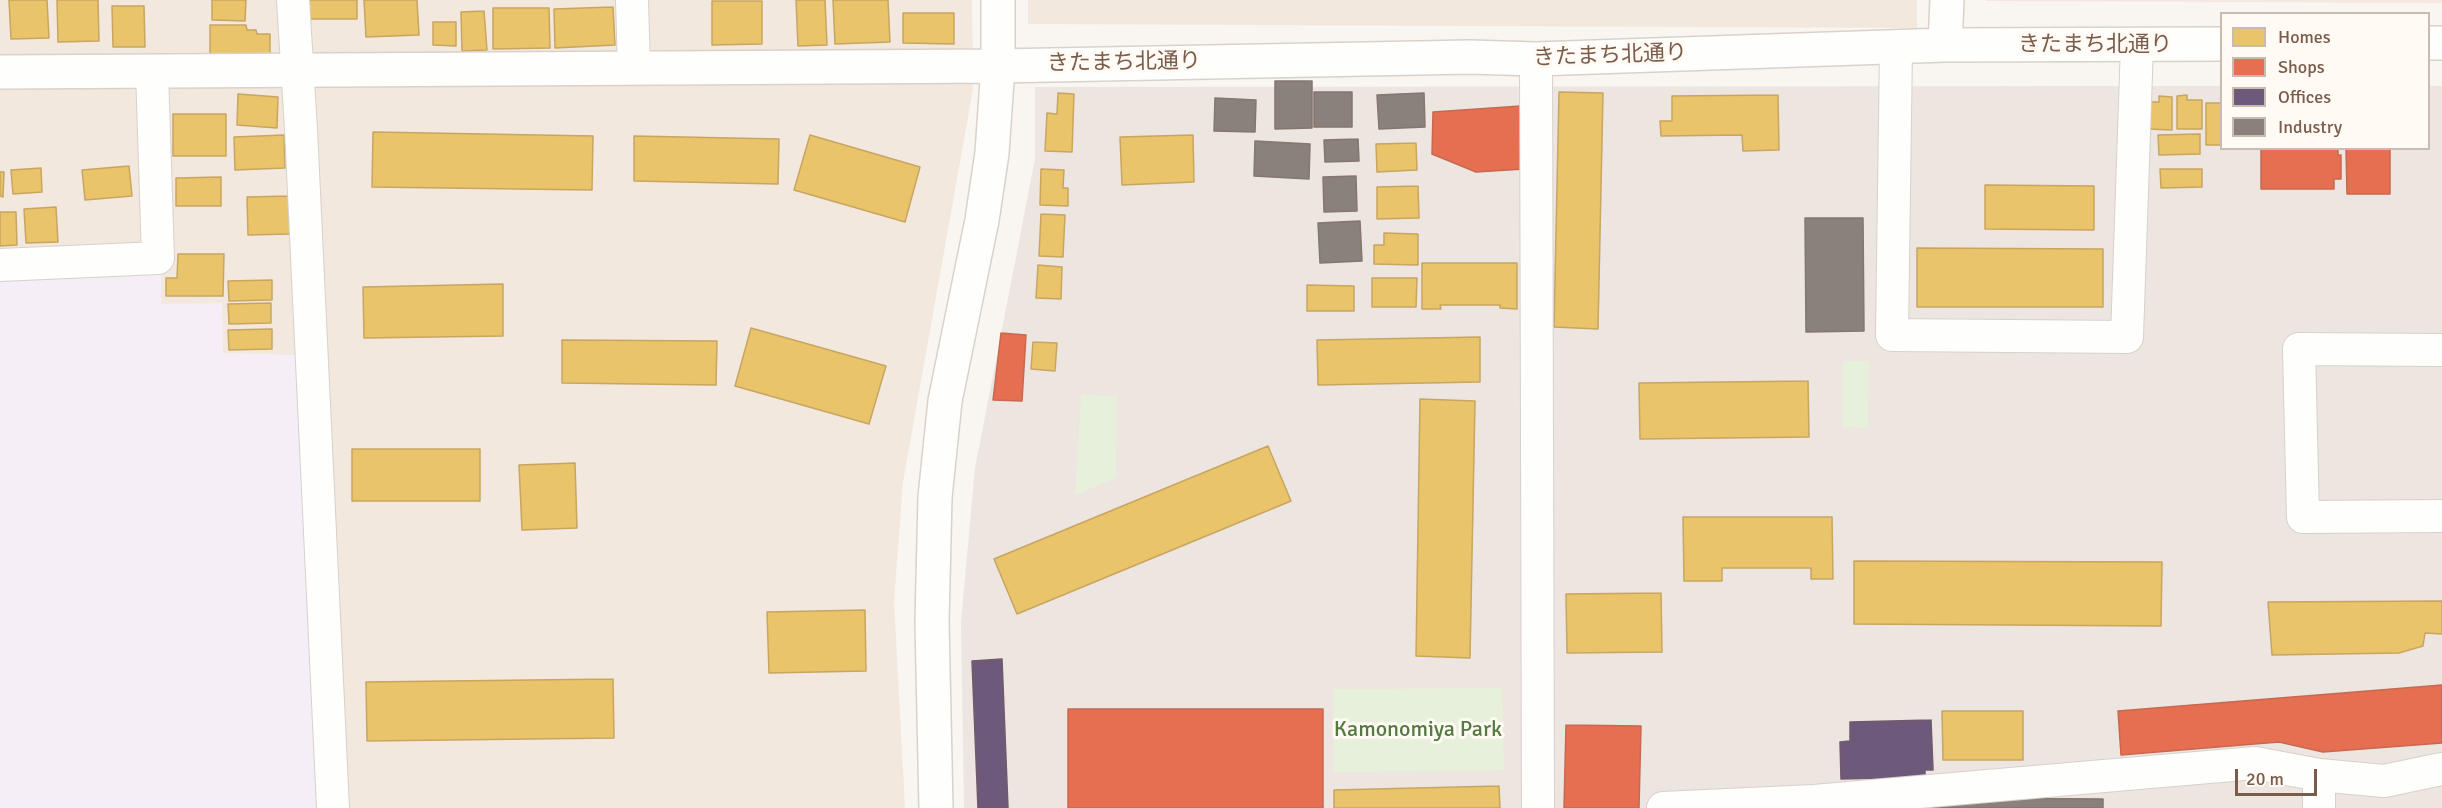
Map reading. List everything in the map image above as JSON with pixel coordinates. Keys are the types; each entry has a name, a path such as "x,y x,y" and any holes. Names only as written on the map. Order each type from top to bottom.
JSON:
{"street":[{"path":"293,0 333,808"},
{"path":"632,0 634,68"},
{"path":"936,808 932,622 935,497 945,401 982,220 992,153 998,66 998,0"},
{"path":"1945,45 1947,0"},
{"name":"きたまち北通り","path":"0,72 998,66 1470,57 1536,59 1945,45 2220,44"},
{"path":"1896,47 1892,335 2127,337 2137,45"},
{"path":"1536,59 1538,808"},
{"path":"0,265 158,258 152,71"},
{"path":"2442,350 2299,349 2303,517 2442,516"},
{"path":"1663,808 1814,801 2255,763 2319,775 2384,781 2442,769"},
{"path":"2319,775 2319,808"}],"shaded area":[{"path":"0,0 972,0 973,89 903,482 894,601 905,808 345,808 294,77 328,808 0,808"},
{"path":"1028,0 1917,0 1917,28 1028,24"},
{"path":"2442,0 2442,3 1986,1"},
{"path":"2220,86 2220,150 2430,150 2430,86 2442,86 2442,808 964,808 961,622 975,468 1035,159 1035,87"},
{"path":"161,269 161,304 222,303 223,353 296,355 316,808 0,808 0,276"}],"green space":[{"path":"1843,361 1869,361 1868,428 1842,427"},
{"path":"1081,395 1117,396 1116,478 1075,495"},
{"name":"Kamonomiya Park","path":"1502,688 1504,770 1334,772 1333,689"}],"building: Homes":[{"path":"9,0 47,0 49,38 11,39"},
{"path":"57,0 98,0 99,41 58,42"},
{"path":"212,0 246,0 245,21 212,20"},
{"path":"305,0 357,0 357,19 306,19"},
{"path":"364,0 417,0 419,35 366,37"},
{"path":"796,0 825,0 827,45 798,46"},
{"path":"833,0 888,0 890,42 835,44"},
{"path":"712,1 762,1 762,44 712,45"},
{"path":"112,6 144,6 145,47 113,47"},
{"path":"613,7 615,45 555,48 554,9"},
{"path":"493,8 549,8 550,48 493,49"},
{"path":"484,11 487,50 462,51 461,12"},
{"path":"903,13 954,13 954,44 903,43"},
{"path":"433,22 456,22 456,46 433,45"},
{"path":"210,25 246,25 247,30 256,30 257,34 270,34 270,58 210,59"},
{"path":"1559,92 1603,93 1598,329 1554,327"},
{"path":"1058,93 1074,94 1072,152 1045,151 1047,113 1057,114"},
{"path":"238,94 278,97 277,128 237,125"},
{"path":"1778,95 1779,150 1743,151 1742,135 1661,136 1660,121 1672,121 1672,96"},
{"path":"2187,95 2187,100 2202,100 2202,129 2177,129 2177,96"},
{"path":"2159,96 2172,97 2172,130 2147,129 2148,102 2159,102"},
{"path":"2206,103 2220,103 2220,145 2206,145"},
{"path":"173,114 226,114 226,156 173,156"},
{"path":"373,132 593,136 592,190 372,187"},
{"path":"2200,134 2200,154 2159,155 2158,135"},
{"path":"284,135 285,168 235,170 234,137"},
{"path":"810,135 920,167 905,222 794,190"},
{"path":"1193,135 1194,182 1122,185 1120,137"},
{"path":"634,136 779,139 778,184 634,181"},
{"path":"1416,143 1417,170 1377,172 1376,144"},
{"path":"129,166 132,196 85,200 82,170"},
{"path":"41,168 42,192 13,194 11,170"},
{"path":"1041,169 1064,170 1063,188 1068,188 1068,206 1040,205"},
{"path":"2160,169 2202,169 2202,187 2161,188"},
{"path":"0,172 4,172 3,197 0,196"},
{"path":"221,177 221,206 176,206 176,178"},
{"path":"1985,185 2094,186 2094,230 1985,229"},
{"path":"1418,186 1419,218 1377,219 1377,187"},
{"path":"289,196 290,234 248,235 247,197"},
{"path":"56,207 58,242 26,243 24,209"},
{"path":"0,212 16,212 17,245 0,246"},
{"path":"1041,214 1065,215 1063,257 1039,256"},
{"path":"1384,233 1418,234 1418,265 1374,264 1374,245 1384,245"},
{"path":"1917,248 2103,249 2103,307 1917,307"},
{"path":"178,254 224,254 223,296 166,296 166,278 177,278"},
{"path":"1422,263 1517,263 1517,309 1500,308 1500,305 1440,305 1441,309 1422,309"},
{"path":"1038,265 1062,267 1061,299 1036,298"},
{"path":"1372,278 1417,278 1416,307 1372,307"},
{"path":"272,280 272,300 229,301 228,281"},
{"path":"503,284 503,336 364,338 363,287"},
{"path":"1307,285 1354,286 1354,311 1307,311"},
{"path":"271,303 271,323 229,324 228,304"},
{"path":"751,328 886,366 869,424 735,386"},
{"path":"272,329 272,349 229,350 228,330"},
{"path":"1480,337 1480,382 1318,385 1317,340"},
{"path":"562,340 717,341 716,385 562,383"},
{"path":"1033,342 1057,343 1055,371 1031,369"},
{"path":"1808,381 1809,437 1640,439 1639,383"},
{"path":"1420,399 1475,401 1470,658 1416,656"},
{"path":"1268,446 1291,501 1017,614 994,559"},
{"path":"352,449 480,449 480,501 352,501"},
{"path":"575,463 577,528 522,530 519,465"},
{"path":"1683,517 1832,517 1833,579 1811,579 1811,568 1722,568 1722,581 1684,581"},
{"path":"1854,561 2162,562 2161,626 1854,624"},
{"path":"1661,593 1662,652 1567,653 1566,594"},
{"path":"2442,601 2442,634 2425,633 2423,646 2399,653 2272,655 2268,602"},
{"path":"865,610 866,671 769,673 767,612"},
{"path":"613,679 614,738 367,741 366,682"},
{"path":"1942,711 2023,711 2023,760 1943,760"},
{"path":"1499,786 1500,808 1334,808 1334,790"}],"building: Shops":[{"path":"1521,106 1524,169 1476,172 1432,154 1433,112"},
{"path":"2261,150 2338,150 2338,155 2341,155 2341,179 2334,179 2334,189 2261,189"},
{"path":"2346,150 2390,150 2390,194 2347,194"},
{"path":"1001,333 1026,335 1022,401 993,400"},
{"path":"2442,685 2442,743 2323,752 2279,742 2121,755 2118,711"},
{"path":"1068,709 1323,709 1323,808 1068,808"},
{"path":"1566,725 1641,726 1639,808 1564,808"}],"building: Offices":[{"path":"1002,659 1008,808 978,808 972,661"},
{"path":"1931,720 1933,770 1925,770 1925,777 1841,779 1840,742 1850,741 1850,722"}],"building: Industry":[{"path":"1275,81 1312,81 1312,128 1275,129"},
{"path":"1314,92 1352,92 1352,127 1314,127"},
{"path":"1424,93 1425,127 1379,129 1377,95"},
{"path":"1215,98 1256,100 1255,132 1214,131"},
{"path":"1358,139 1359,161 1325,162 1324,140"},
{"path":"1255,141 1310,144 1309,179 1254,176"},
{"path":"1356,176 1357,211 1324,212 1323,177"},
{"path":"1805,218 1863,218 1864,331 1806,332"},
{"path":"1360,221 1362,261 1320,263 1318,223"},
{"path":"1930,798 2103,799 2103,808 1930,808"}]}
